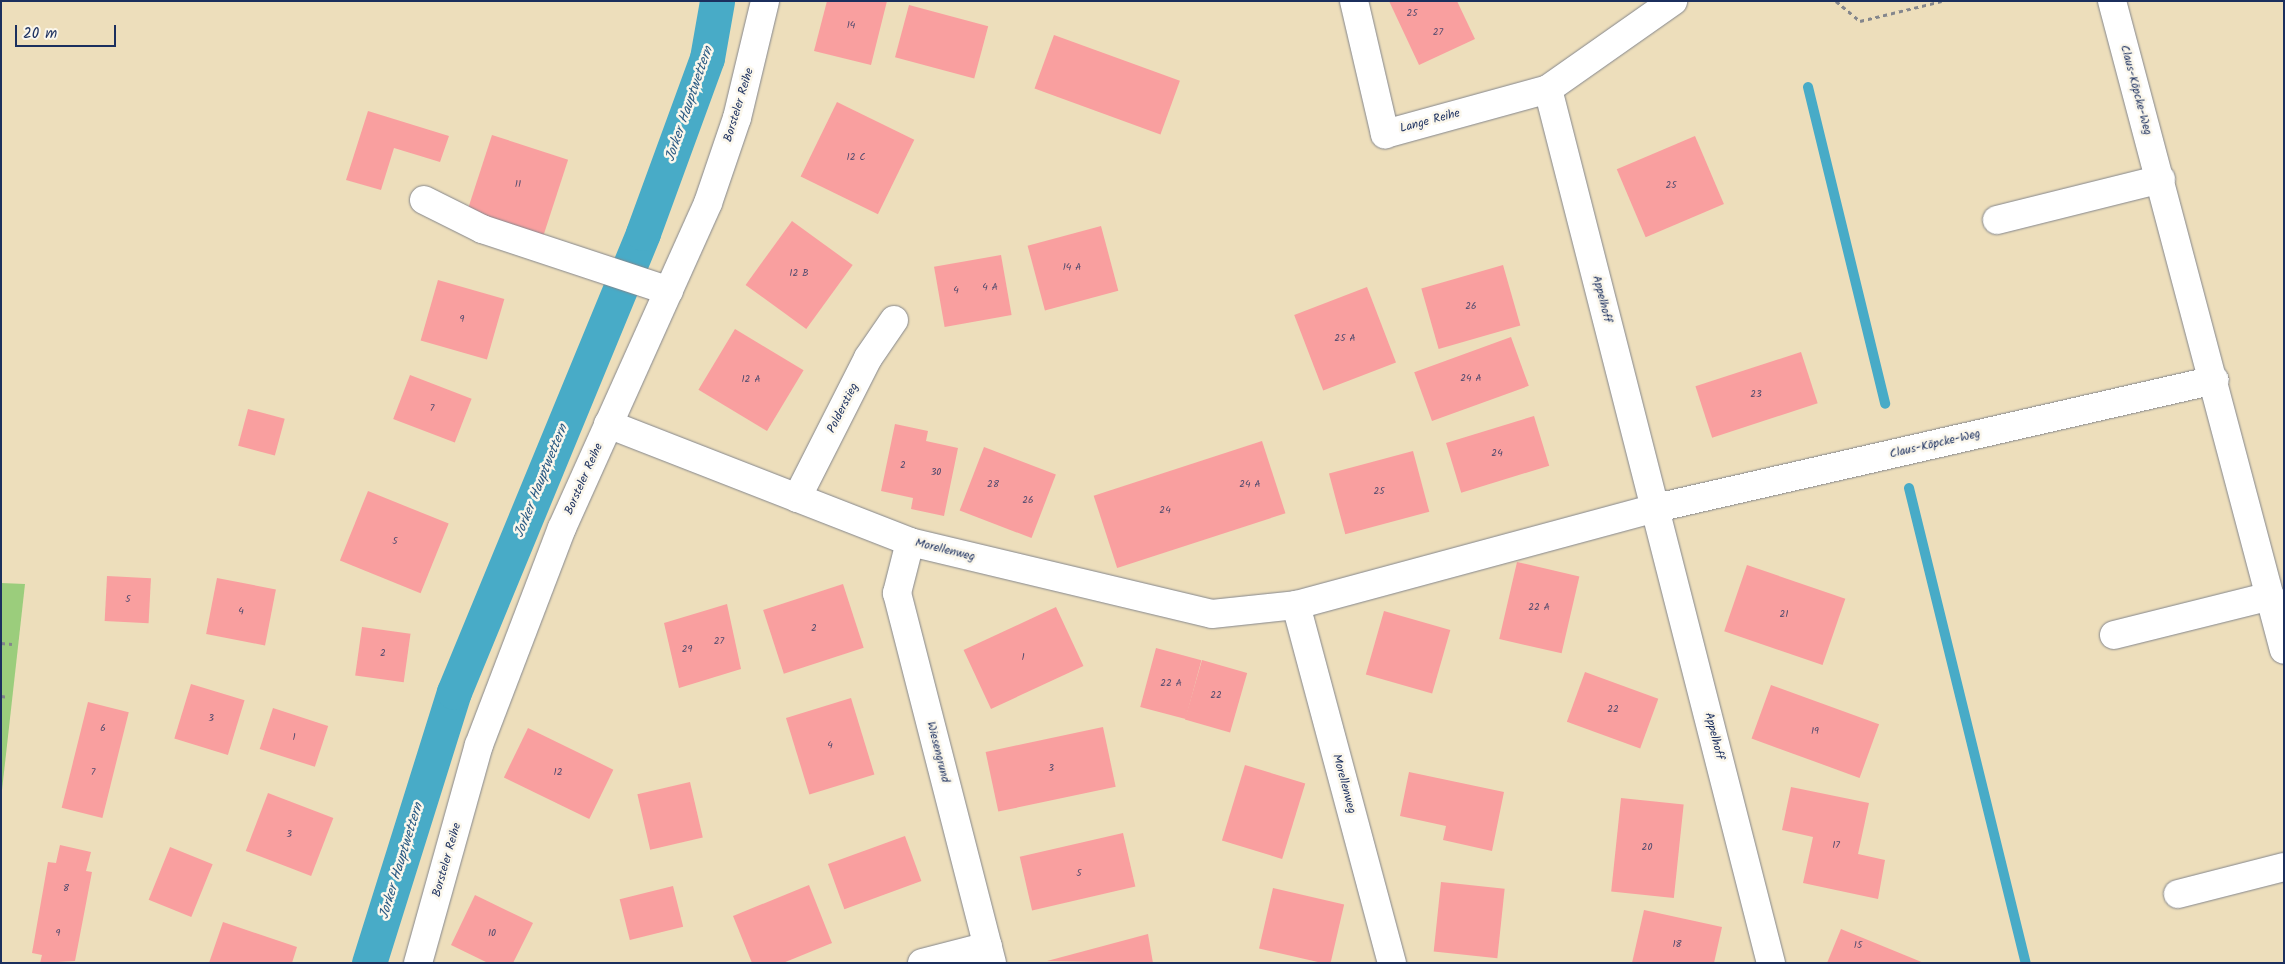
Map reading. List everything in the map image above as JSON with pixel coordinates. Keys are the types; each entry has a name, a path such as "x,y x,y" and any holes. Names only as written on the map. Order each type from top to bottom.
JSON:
{"street":[{"name":"Borsteler Reihe","path":"418,963 479,745 562,528 608,424 660,288 708,203 737,118 765,1"},
{"name":"Lange Reihe","path":"1354,1 1385,134 1548,89 1673,1"},
{"name":"Claus-Köpcke-Weg","path":"2112,1 2215,380 2284,650"},
{"name":"Appelhoff","path":"1548,89 1771,963"},
{"path":"1997,220 2160,179"},
{"path":"424,200 482,229 660,288"},
{"name":"Polderstieg","path":"797,498 868,358 894,320"},
{"name":"Claus-Köpcke-Weg","path":"1656,508 2215,380"},
{"name":"Morellenweg","path":"608,424 910,542 1212,614 1296,605 1470,555 1656,508"},
{"name":"Wiesengrund","path":"910,542 897,593 990,955"},
{"path":"2114,635 2270,596"},
{"name":"Morellenweg","path":"1296,605 1392,963"},
{"path":"2178,894 2284,867"},
{"path":"922,963 990,955"}],"path":[{"path":"1836,1 1860,21 1942,1"},
{"path":"1,643 12,644"},
{"path":"1,696 8,697"}],"green space":[{"path":"1,583 25,584 1,799"}],"building":[{"path":"827,1 887,1 871,65 814,51"},
{"path":"1389,1 1457,1 1475,39 1419,65"},
{"path":"909,5 988,26 974,78 895,57"},
{"path":"1054,35 1180,81 1160,134 1035,89"},
{"path":"837,102 914,140 878,214 801,177"},
{"path":"368,111 449,136 440,162 394,148 381,190 346,180"},
{"path":"492,135 568,160 543,236 467,211"},
{"path":"1695,136 1724,204 1646,237 1617,169"},
{"path":"792,221 853,265 806,329 746,285"},
{"path":"1101,226 1118,291 1045,310 1028,246"},
{"path":"1001,255 1012,315 945,327 934,267"},
{"path":"1503,265 1520,326 1439,349 1421,288"},
{"path":"438,280 504,299 487,360 421,341"},
{"path":"1367,287 1396,363 1323,391 1294,315"},
{"path":"735,329 804,370 767,431 698,390"},
{"path":"1511,337 1529,386 1432,421 1414,372"},
{"path":"1801,352 1818,403 1712,438 1695,386"},
{"path":"410,375 472,399 455,443 393,419"},
{"path":"248,409 285,419 275,456 238,446"},
{"path":"1534,416 1549,466 1461,493 1446,443"},
{"path":"895,424 928,431 926,441 958,448 944,516 911,509 913,498 881,491"},
{"path":"1262,441 1285,513 1117,568 1094,496"},
{"path":"984,447 1056,475 1032,538 960,510"},
{"path":"1413,451 1429,512 1345,534 1329,474"},
{"path":"368,491 449,524 421,593 340,561"},
{"path":"1517,562 1579,576 1562,653 1499,639"},
{"path":"1747,565 1845,599 1823,665 1724,631"},
{"path":"107,576 151,578 149,623 105,621"},
{"path":"217,578 276,589 265,645 206,634"},
{"path":"843,584 864,648 784,674 763,610"},
{"path":"727,604 741,669 679,688 664,623"},
{"path":"1056,607 1083,666 991,709 964,650"},
{"path":"1384,611 1450,630 1432,693 1366,674"},
{"path":"362,627 411,634 404,682 355,676"},
{"path":"1156,648 1201,660 1186,719 1140,707"},
{"path":"1202,660 1247,673 1230,733 1185,720"},
{"path":"1585,672 1658,699 1640,748 1567,722"},
{"path":"191,684 245,700 228,755 174,739"},
{"path":"1771,685 1879,724 1860,778 1752,739"},
{"path":"851,698 874,775 809,794 786,718"},
{"path":"88,702 129,712 102,818 62,808"},
{"path":"273,708 328,726 315,767 260,749"},
{"path":"1103,727 1116,787 998,812 986,752"},
{"path":"528,728 613,770 589,819 504,777"},
{"path":"1245,765 1305,783 1282,859 1222,841"},
{"path":"1409,772 1504,792 1492,851 1443,840 1446,826 1400,816"},
{"path":"690,782 703,838 650,850 637,794"},
{"path":"1791,787 1869,803 1858,854 1885,860 1878,899 1803,883 1813,837 1782,830"},
{"path":"268,793 333,818 311,876 246,851"},
{"path":"1621,798 1684,805 1674,898 1611,891"},
{"path":"1123,833 1135,887 1032,910 1020,857"},
{"path":"905,836 921,881 844,909 828,864"},
{"path":"60,845 91,852 86,871 92,872 75,961 40,963 42,955 32,953 48,862 56,863"},
{"path":"170,847 213,864 191,917 149,900"},
{"path":"1441,882 1505,889 1497,958 1434,952"},
{"path":"809,885 832,943 783,963 752,963 733,916"},
{"path":"673,886 683,927 630,940 620,899"},
{"path":"1273,888 1344,904 1331,963 1322,963 1259,948"},
{"path":"475,895 533,923 513,963 488,963 451,945"},
{"path":"1644,910 1722,927 1714,963 1632,963"},
{"path":"223,922 297,947 292,963 209,963"},
{"path":"1841,929 1924,963 1827,963"},
{"path":"1148,934 1153,963 1047,961"}],"waterway":[{"name":"Jorker Hauptwettern","path":"369,963 454,692 643,233 707,58 717,1"},
{"path":"1808,87 1885,404"},
{"path":"1909,488 2026,963"}]}
